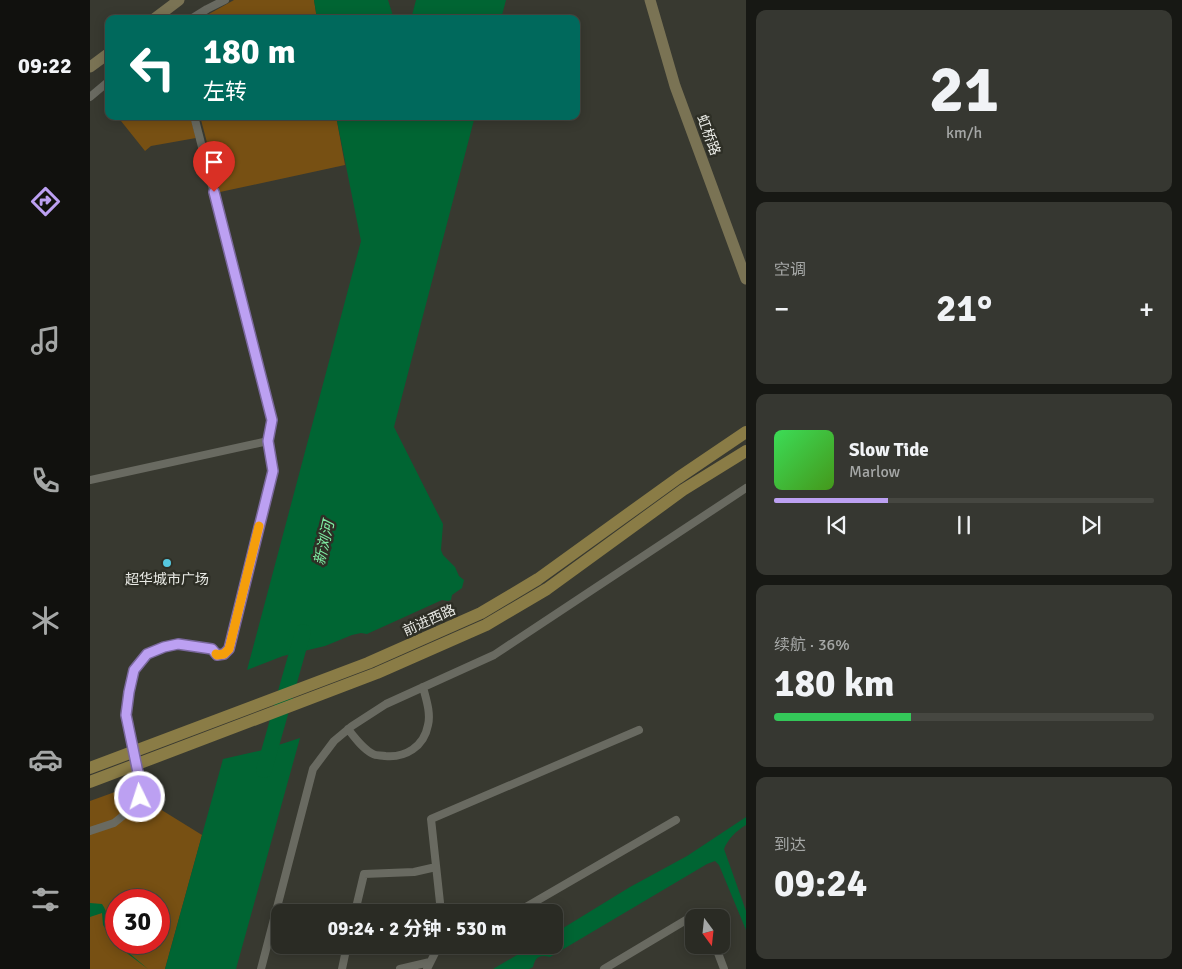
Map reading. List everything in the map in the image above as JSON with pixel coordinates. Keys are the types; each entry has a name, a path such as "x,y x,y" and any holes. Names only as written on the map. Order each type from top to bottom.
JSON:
{"main road":[{"name":"前进西路","path":"90,768 483,619 678,478 746,432"},
{"name":"前进西路","path":"90,782 377,673 483,619 548,589 683,490 746,451"}],"street":[{"path":"159,15 179,0"},
{"path":"197,15 225,0"},
{"name":"虹桥路","path":"650,0 675,86 746,279"},
{"path":"90,67 105,56"},
{"path":"90,97 105,84"},
{"path":"90,830 114,823 129,811 140,797 141,787 126,715 134,670 147,654 164,647 178,644 199,647 212,649 217,655 224,654 229,649 273,471 268,441 272,420 195,120"},
{"path":"90,480 268,441"},
{"path":"261,969 313,769 334,741 348,729 386,704 494,655 746,488"},
{"path":"348,729 360,744 374,755 406,754 416,747 423,738 428,726 428,709 423,687"},
{"path":"440,904 431,819 639,730"},
{"path":"531,904 676,820"},
{"path":"357,904 364,874 414,872 436,867"},
{"path":"604,969 685,921"},
{"path":"342,969 345,954"},
{"path":"400,969 428,966 434,954"},
{"path":"718,954 724,969"}],"shaded area":[{"path":"234,0 314,0 316,15 207,15"},
{"path":"120,120 191,120 196,138 151,146 145,151"},
{"path":"201,120 337,120 345,165 220,192"},
{"path":"126,788 202,835 170,951 170,889 105,889 105,954 169,954 165,969 90,969 90,801"}],"water":[{"path":"314,0 388,0 393,15 316,15"},
{"path":"416,0 506,0 502,15 412,15"},
{"path":"337,120 474,120 394,427 443,524 441,550 443,555 455,567 459,576 464,580 462,588 452,595 451,600 442,600 367,634 352,635 325,646 283,656 247,670 361,241"},
{"path":"300,738 236,969 165,969 223,759 263,750"},
{"path":"746,817 746,825 733,836 724,849 746,911 746,930 719,865 715,861 563,949 563,928 630,887 687,856"},
{"path":"90,903 102,904 105,909 105,928 102,913 90,917"},
{"path":"128,954 130,954 148,969"},
{"path":"519,954 555,954 550,957 538,957 533,967 529,969 493,969"}],"waterway":[{"name":"新浏河","path":"264,770 303,632"}],"slow traffic":[{"path":"216,654 224,654 229,649 259,526"}],"place":[{"name":"超华城市广场","path":"167,563"}],"route":[{"path":"140,797 141,787 126,715 134,670 147,654 164,647 178,644 199,647 212,649 217,655 224,654 229,649 273,471 268,441 272,420 214,192"}]}
